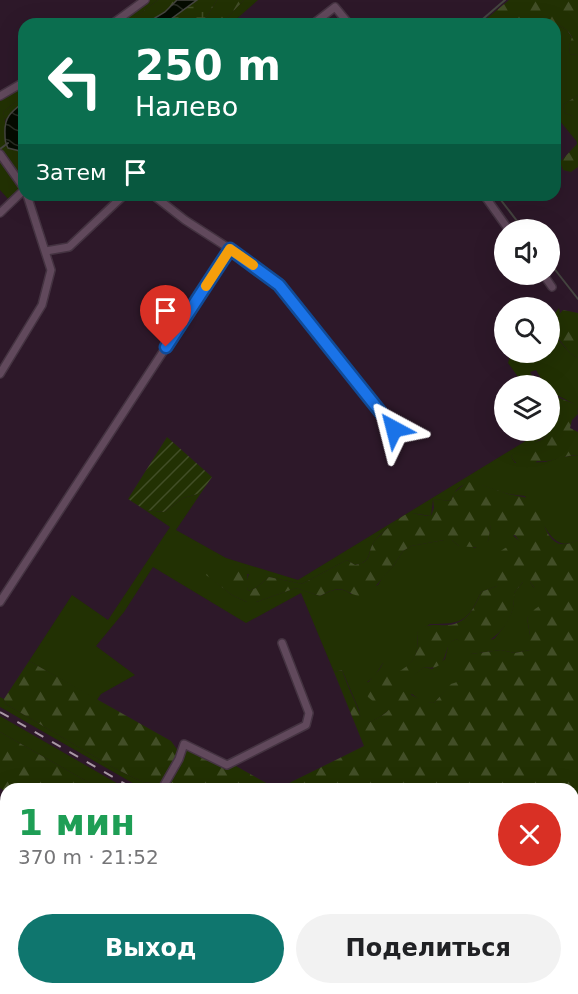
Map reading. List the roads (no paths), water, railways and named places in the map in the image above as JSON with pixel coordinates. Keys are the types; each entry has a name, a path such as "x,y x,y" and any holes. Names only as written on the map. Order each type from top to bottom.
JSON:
{"street":[{"path":"120,18 145,0"},
{"path":"321,18 335,7 344,18"},
{"path":"0,96 18,86"},
{"path":"0,154 18,180"},
{"path":"0,213 18,195"},
{"path":"0,375 42,305 51,270 29,201"},
{"path":"46,251 69,248 118,201"},
{"path":"161,201 279,285 394,429"},
{"path":"488,201 501,219"},
{"path":"0,602 230,249"},
{"path":"165,783 179,759 184,744 227,765 306,725 309,713 282,643"}],"water":[{"path":"177,0 197,0 172,18 155,18"},
{"path":"18,107 18,150 8,148 5,141 6,123 9,115"}],"waterway":[{"path":"484,18 505,0"},
{"path":"0,149 8,143"},
{"path":"502,201 516,219"},
{"path":"560,276 578,299"}],"railway":[{"path":"0,712 124,783"}]}
